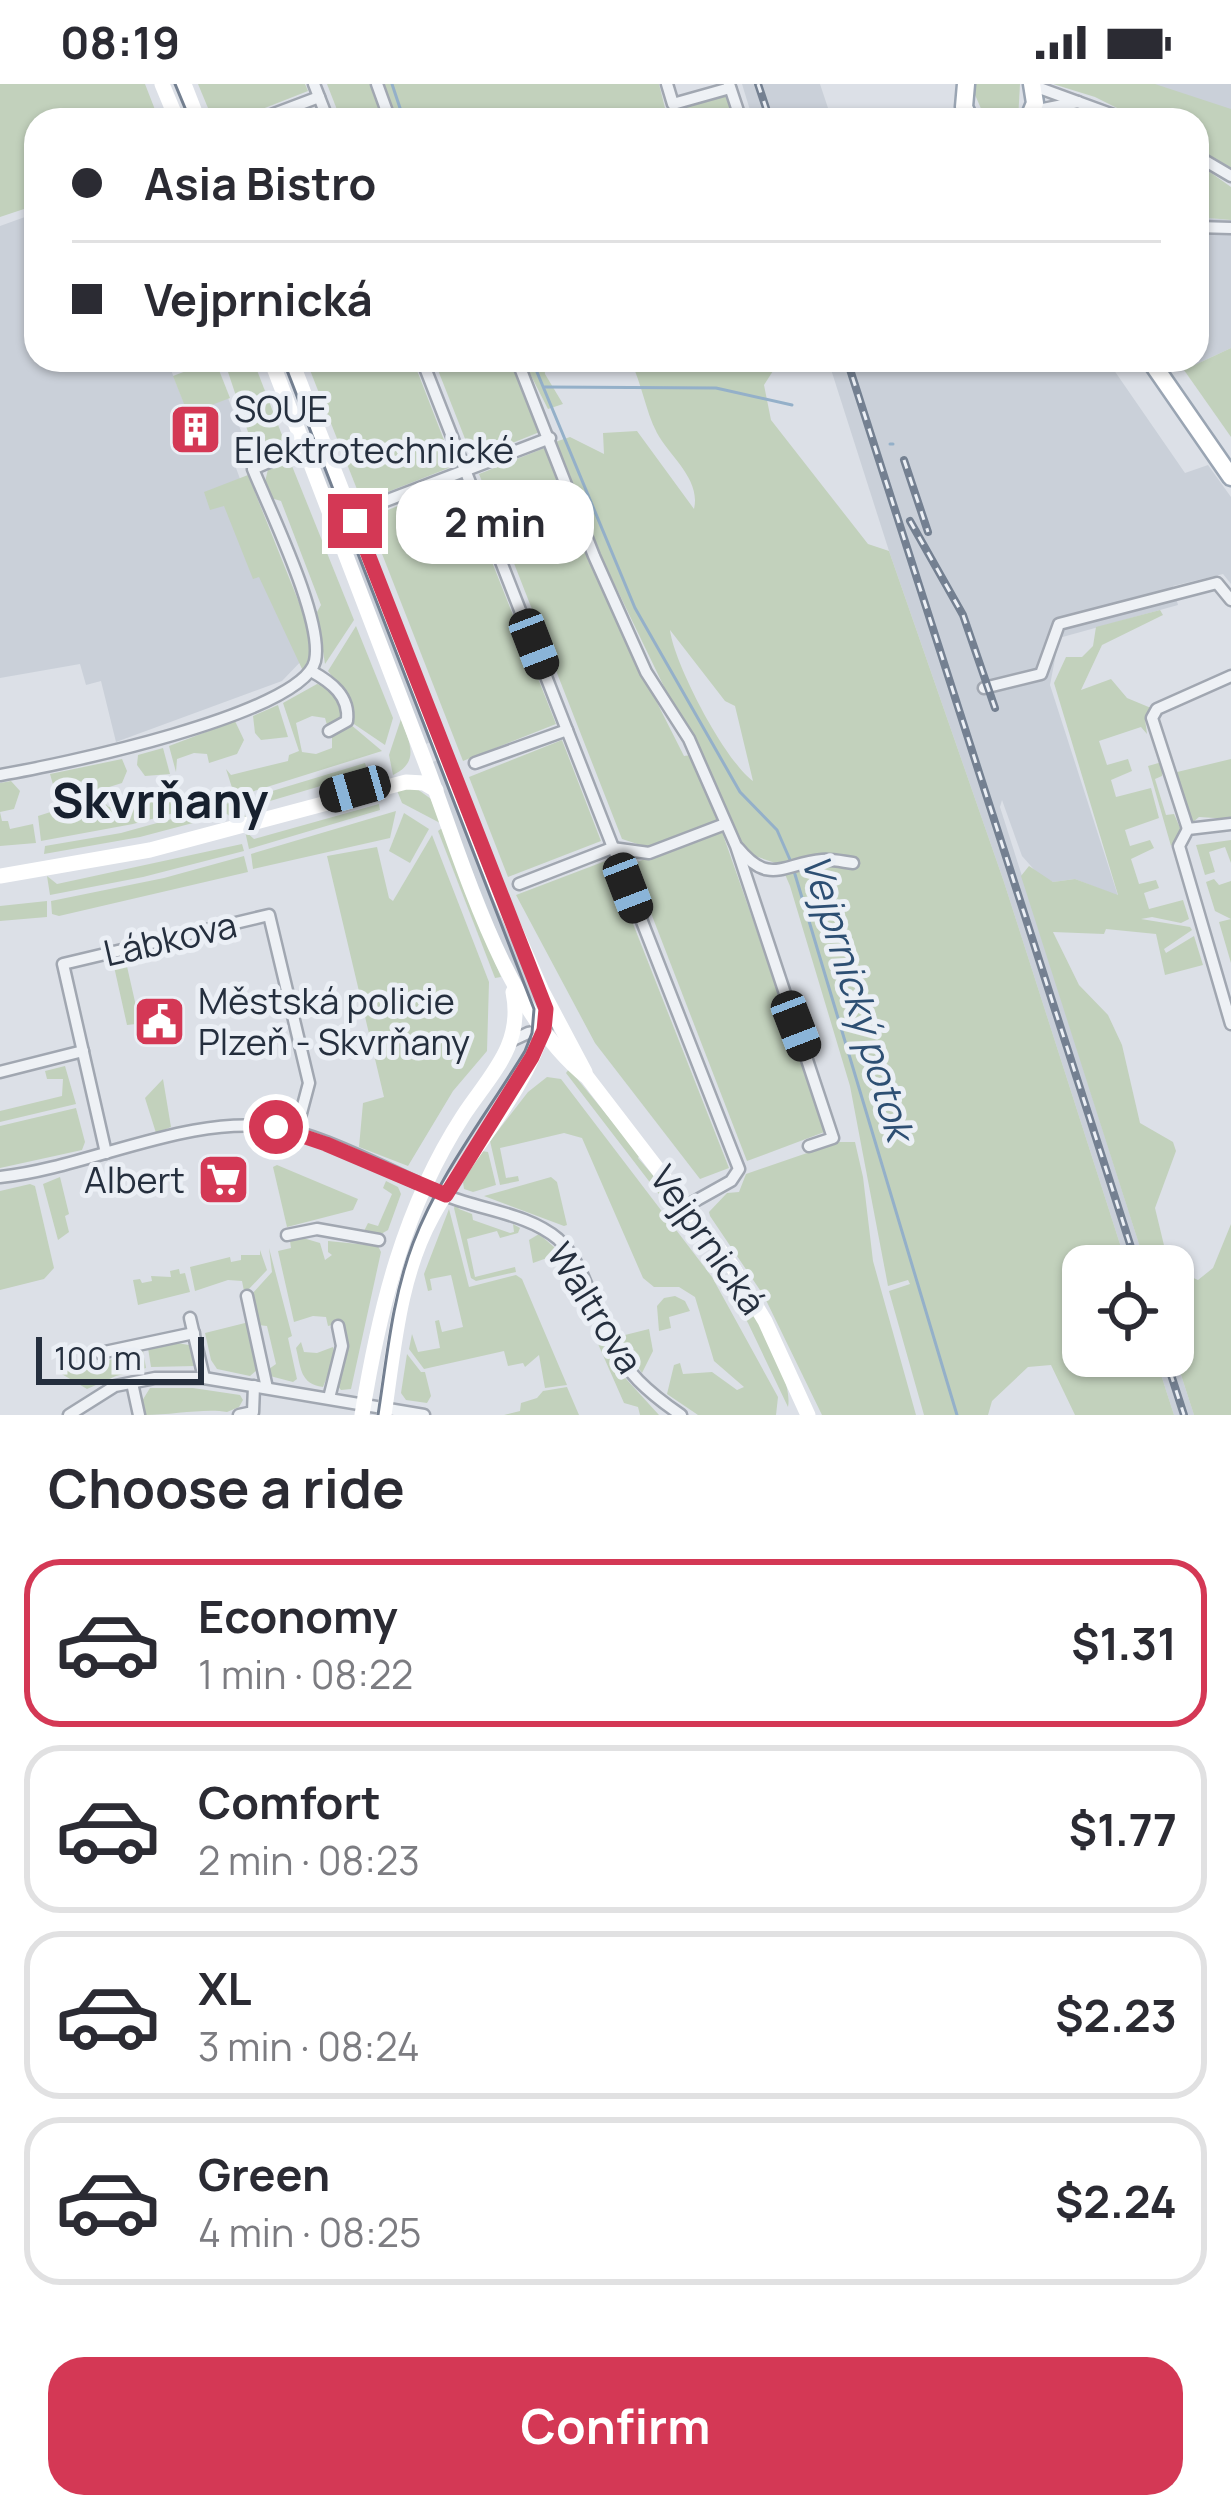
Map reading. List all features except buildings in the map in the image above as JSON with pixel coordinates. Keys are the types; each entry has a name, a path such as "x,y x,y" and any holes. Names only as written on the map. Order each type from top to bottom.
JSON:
{"main road":[{"name":"Vejprnická","path":"276,372 328,518 512,983 544,1030 587,1076 732,1265 765,1321 802,1412"},
{"name":"Vejprnická","path":"296,372 542,991 587,1076"},
{"path":"1158,372 1231,477"},
{"path":"253,823 401,775 421,755"},
{"path":"0,876 151,850 406,782 424,782 436,790"},
{"path":"435,1190 448,1141 513,1040 517,1015 512,983"},
{"path":"374,1409 390,1278 435,1190 532,1057 544,1030 542,991"}],"street":[{"path":"668,84 674,108"},
{"path":"1033,85 1098,108"},
{"path":"673,104 729,86"},
{"path":"282,108 317,90"},
{"path":"1048,108 1081,101"},
{"path":"427,372 739,1169 731,1181 688,1205"},
{"path":"522,372 594,556 646,672 689,739 736,846 833,1138 809,1146"},
{"path":"380,503 550,437"},
{"path":"0,775 134,748 245,709 293,688 311,671 316,658 313,621 254,469 322,440"},
{"path":"984,688 1042,674 1059,624 1217,583 1231,600"},
{"path":"311,671 340,691 348,706 346,721 328,730"},
{"path":"1188,829 1152,718 1157,709 1231,676"},
{"path":"475,763 567,730"},
{"path":"421,755 442,749"},
{"path":"518,884 612,848 649,853 724,824"},
{"path":"1231,824 1188,829 1179,850 1231,1024"},
{"path":"736,846 773,872 824,859 854,863"},
{"name":"Lábkova","path":"83,1051 63,964 269,915 309,1083 296,1132"},
{"path":"513,1040 544,1030 567,1035"},
{"path":"0,1072 83,1051 106,1153"},
{"path":"532,1057 550,1052 566,1058"},
{"name":"Waltrova","path":"0,1177 199,1132 264,1126 296,1132 535,1226 559,1240 576,1264 627,1370 681,1415"},
{"path":"287,1235 317,1229 380,1240"},
{"path":"239,1415 253,1412 260,1387 247,1296"},
{"path":"190,1318 205,1378"},
{"path":"329,1398 342,1346 338,1326"},
{"path":"100,1353 194,1333"},
{"path":"69,1415 116,1387 155,1378 205,1378 424,1415"},
{"path":"132,1383 139,1415"}],"shaded area":[{"path":"742,84 820,84 828,108 749,108"},
{"path":"1108,84 1231,84 1231,161 1209,134 1209,108 1167,108"},
{"path":"24,217 24,372 172,372 188,413 228,398 251,456 236,468 306,656 282,681 116,742 101,681 86,685 80,664 0,678 0,226"},
{"path":"1209,218 1231,220 1231,348 1209,358"},
{"path":"832,372 1115,372 1185,473 1208,465 1231,497 1231,584 1223,574 1173,586 1178,605 1059,638 1050,685 1118,896 1075,879 1053,882 1038,874 1022,856 1002,800 1000,807 1139,1245 1120,1245"},
{"path":"320,446 436,740 423,745 309,451"},
{"path":"442,759 537,1005 514,975 429,763"},
{"path":"1162,1377 1182,1377 1194,1415 1174,1415"}],"green space":[{"path":"0,84 145,84 154,108 24,108 24,209 0,217"},
{"path":"198,84 305,84 308,91 265,108 208,108"},
{"path":"327,84 373,84 380,108 336,108"},
{"path":"384,84 659,84 665,108 392,108"},
{"path":"975,84 1020,84 1019,108 981,108 972,88"},
{"path":"1053,84 1155,84 1231,109 1231,169 1209,156 1209,108 1117,108"},
{"path":"726,96 730,108 684,108"},
{"path":"1209,171 1231,187 1231,220 1209,218"},
{"path":"1231,348 1231,437 1185,372 1209,372 1209,358"},
{"path":"220,372 230,398 188,414 173,376"},
{"path":"228,372 258,372 287,448 257,459"},
{"path":"311,372 418,372 454,466 362,502"},
{"path":"439,372 517,372 542,431 473,459"},
{"path":"529,372 545,372 563,404 548,409"},
{"path":"635,372 772,372 764,385 771,420 868,544 889,551 1004,882 1120,1245 1062,1245 1062,1377 1162,1377 1174,1415 1075,1415 1051,1365 1028,1367 992,1401 988,1415 924,1415 889,1291 910,1284 908,1280 888,1286 850,1086 790,886 781,865 755,856 737,838 598,550 555,442 570,437 604,454 603,433 637,431 694,509 693,488 657,433","holes":["670,630 725,701 735,706 753,781 728,753 702,710"]},
{"path":"547,447 643,675 684,756 691,755 719,823 653,849 622,839 479,474"},
{"path":"290,461 354,620 325,664 317,612 321,605 281,501 271,498 265,482 268,469"},
{"path":"248,475 310,630 311,653 303,671 259,577 253,579 224,506 210,510 204,492"},
{"path":"460,481 556,724 463,761 368,518"},
{"path":"1160,610 1163,615 1102,645 1081,690 1111,679 1127,698 1151,708 1145,719 1147,734 1141,727 1099,741 1107,765 1128,759 1132,771 1111,780 1116,797 1151,788 1159,818 1125,830 1130,846 1150,840 1154,848 1131,859 1139,884 1156,880 1159,888 1144,893 1149,909 1183,900 1189,919 1181,923 1141,919 1190,927 1164,949 1166,953 1194,936 1203,965 1165,975 1156,934 1106,929 1104,934 1053,932 1079,985 1108,1015 1122,1045 1140,1123 1173,1142 1176,1151 1155,1208 1164,1245 1139,1245 1021,876 1029,866 1053,882 1075,879 1118,895 1054,683 1066,657 1082,657 1093,646 1096,627"},
{"path":"356,626 393,718 385,745 351,722 348,696 328,671"},
{"path":"317,684 336,695 342,716 327,725 325,718 312,716 296,723 302,752 316,754 332,748 332,735 350,724 382,751 235,797 226,769 231,775 288,761 289,755 299,751 283,703"},
{"path":"278,705 288,737 261,740 253,716"},
{"path":"401,719 410,758 393,775 389,755"},
{"path":"235,721 244,740 237,754 209,763 207,754 194,753 177,759 176,772 169,746"},
{"path":"562,740 601,841 508,877 469,777"},
{"path":"163,748 170,774 145,776 137,765 138,755"},
{"path":"122,759 127,771 122,783 90,793 87,782 57,788 64,817 78,819 94,813 94,802 101,800 109,807 170,793 177,782 181,797 227,787 230,798 133,824 41,841 38,816 60,809 50,774"},
{"path":"1231,759 1231,819 1199,817 1193,822 1173,773"},
{"path":"1162,762 1162,776 1155,779 1166,815 1174,814 1181,830 1171,846 1148,766"},
{"path":"365,763 368,772 240,810 247,818 241,820 236,802"},
{"path":"11,781 20,791 14,809 0,812 0,783"},
{"path":"413,786 431,799 440,823 402,803 396,788"},
{"path":"229,803 237,822 227,814 140,837 44,854 45,846 121,833"},
{"path":"379,804 380,810 249,849 245,831 254,839"},
{"path":"396,811 390,838 253,869 251,854"},
{"path":"0,812 10,829 33,824 36,843 0,846"},
{"path":"404,813 429,829 410,863 389,851"},
{"path":"442,828 501,977 495,978 438,831"},
{"path":"721,829 827,1131 747,1161 632,864"},
{"path":"432,835 489,982 487,1051 453,1091 408,1166 359,1147 363,1103 384,1097 327,856 377,847 393,901"},
{"path":"1231,840 1231,863 1225,847 1209,852 1215,872 1205,875 1196,845"},
{"path":"242,844 244,851 50,895 47,876 57,884"},
{"path":"244,856 248,872 52,914 51,901"},
{"path":"608,860 729,1168 700,1179 595,1043 516,895"},
{"path":"1214,879 1219,885 1231,881 1231,919 1215,911 1206,882"},
{"path":"47,901 47,917 0,921 0,906"},
{"path":"1231,919 1231,963 1219,922"},
{"path":"115,956 126,962 138,1015 143,1015 145,1023 127,1025"},
{"path":"65,1066 76,1104 0,1122 0,1111 62,1096 63,1079 47,1079 45,1071"},
{"path":"569,1069 697,1226 688,1232 566,1073"},
{"path":"547,1077 561,1079 712,1277 778,1397 776,1415 698,1415 667,1394 674,1365 680,1363 683,1374 712,1372 737,1390 744,1387 714,1361 695,1297 679,1287 654,1287 643,1278 582,1138 564,1133 500,1148 506,1178 518,1176 519,1181 500,1185 490,1141 528,1092"},
{"path":"163,1079 171,1127 156,1133 145,1098"},
{"path":"76,1108 85,1142 82,1150 0,1168 0,1126"},
{"path":"839,1142 855,1142 873,1261 916,1415 822,1415 764,1296 710,1216 727,1193 739,1192 746,1174"},
{"path":"482,1151 488,1152 496,1185 473,1192 464,1189 463,1182"},
{"path":"273,1167 358,1199 353,1210 287,1227"},
{"path":"60,1177 69,1232 58,1240 43,1184"},
{"path":"551,1177 557,1182 564,1226 484,1196"},
{"path":"386,1181 401,1194 388,1230 381,1234 364,1231 368,1223 378,1226 392,1194 383,1188"},
{"path":"35,1186 54,1268 44,1279 0,1290 0,1191"},
{"path":"456,1203 473,1220 510,1233 513,1224 520,1228 518,1233 500,1238 497,1231 467,1239 475,1277 515,1267 516,1272 476,1281 471,1278"},
{"path":"449,1209 469,1287 516,1275 522,1279 567,1385 545,1388 539,1355 525,1367 523,1363 508,1366 504,1351 424,1369 409,1349 412,1334 418,1352 440,1348 435,1321 439,1320 442,1332 463,1327 451,1275 430,1279 432,1290 428,1291 424,1274"},
{"path":"1231,1224 1231,1415 1194,1415 1182,1377 1194,1377 1194,1278 1213,1268"},
{"path":"539,1234 561,1253 533,1263 529,1240"},
{"path":"303,1238 320,1243 325,1260 332,1255 328,1241 378,1246 381,1252 351,1389 341,1390 337,1385 340,1323 328,1326 326,1317 313,1316 294,1322 278,1251"},
{"path":"269,1248 292,1336 288,1338 297,1379 293,1382 270,1376 269,1369 276,1364 267,1326 258,1325 250,1296 272,1272"},
{"path":"260,1250 267,1270 248,1290 244,1291 242,1281 228,1280 195,1291 190,1267 230,1257 231,1262 241,1260 241,1255 260,1255"},
{"path":"179,1269 180,1274 185,1273 190,1292 138,1305 133,1280 142,1283 152,1281 151,1276 171,1277 170,1271"},
{"path":"728,1279 768,1340 784,1377 788,1407 723,1282"},
{"path":"675,1296 690,1311 669,1317 671,1328 659,1331 657,1306"},
{"path":"249,1322 257,1370 250,1376 217,1369 205,1333"},
{"path":"649,1329 653,1351 642,1373 617,1337"},
{"path":"599,1334 617,1369 659,1415 640,1415 638,1407 624,1403 595,1337"},
{"path":"171,1342 189,1345 195,1366 151,1367 148,1348"},
{"path":"301,1342 304,1352 333,1347 335,1357 323,1387 303,1374 296,1348"},
{"path":"143,1351 146,1368 87,1389 60,1373"},
{"path":"407,1354 425,1372 431,1396 427,1403 406,1400 401,1393"},
{"path":"567,1387 579,1415 504,1415 520,1411 521,1403 543,1391"},
{"path":"150,1388 193,1388 240,1395 243,1400 227,1412 144,1415 142,1401"}],"waterway":[{"name":"Vejprnický potok","path":"392,84 400,108"},
{"name":"Vejprnický potok","path":"537,372 635,608 740,792 777,830 791,862"},
{"path":"545,387 716,388 792,405"},
{"name":"Vejprnický potok","path":"794,871 957,1415"}],"tram line":[{"path":"175,84 185,108"},
{"path":"288,372 534,1009 525,1051 450,1168 413,1243 395,1306 378,1415"}],"railway":[{"path":"758,84 766,108"},
{"path":"851,372 1130,1245"},
{"path":"904,460 928,532"},
{"path":"910,521 963,615 995,708"},
{"path":"1172,1377 1184,1415"}],"place":[{"name":"SOUE Elektrotechnické","path":"195,430"},
{"name":"Městská policie Plzeň - Skvrňany","path":"159,1022"},
{"name":"Albert","path":"224,1180"}],"district":[{"name":"Skvrňany","path":"160,801"}],"route":[{"path":"276,1127 446,1195 532,1057 547,1018 542,991 355,521"}]}
